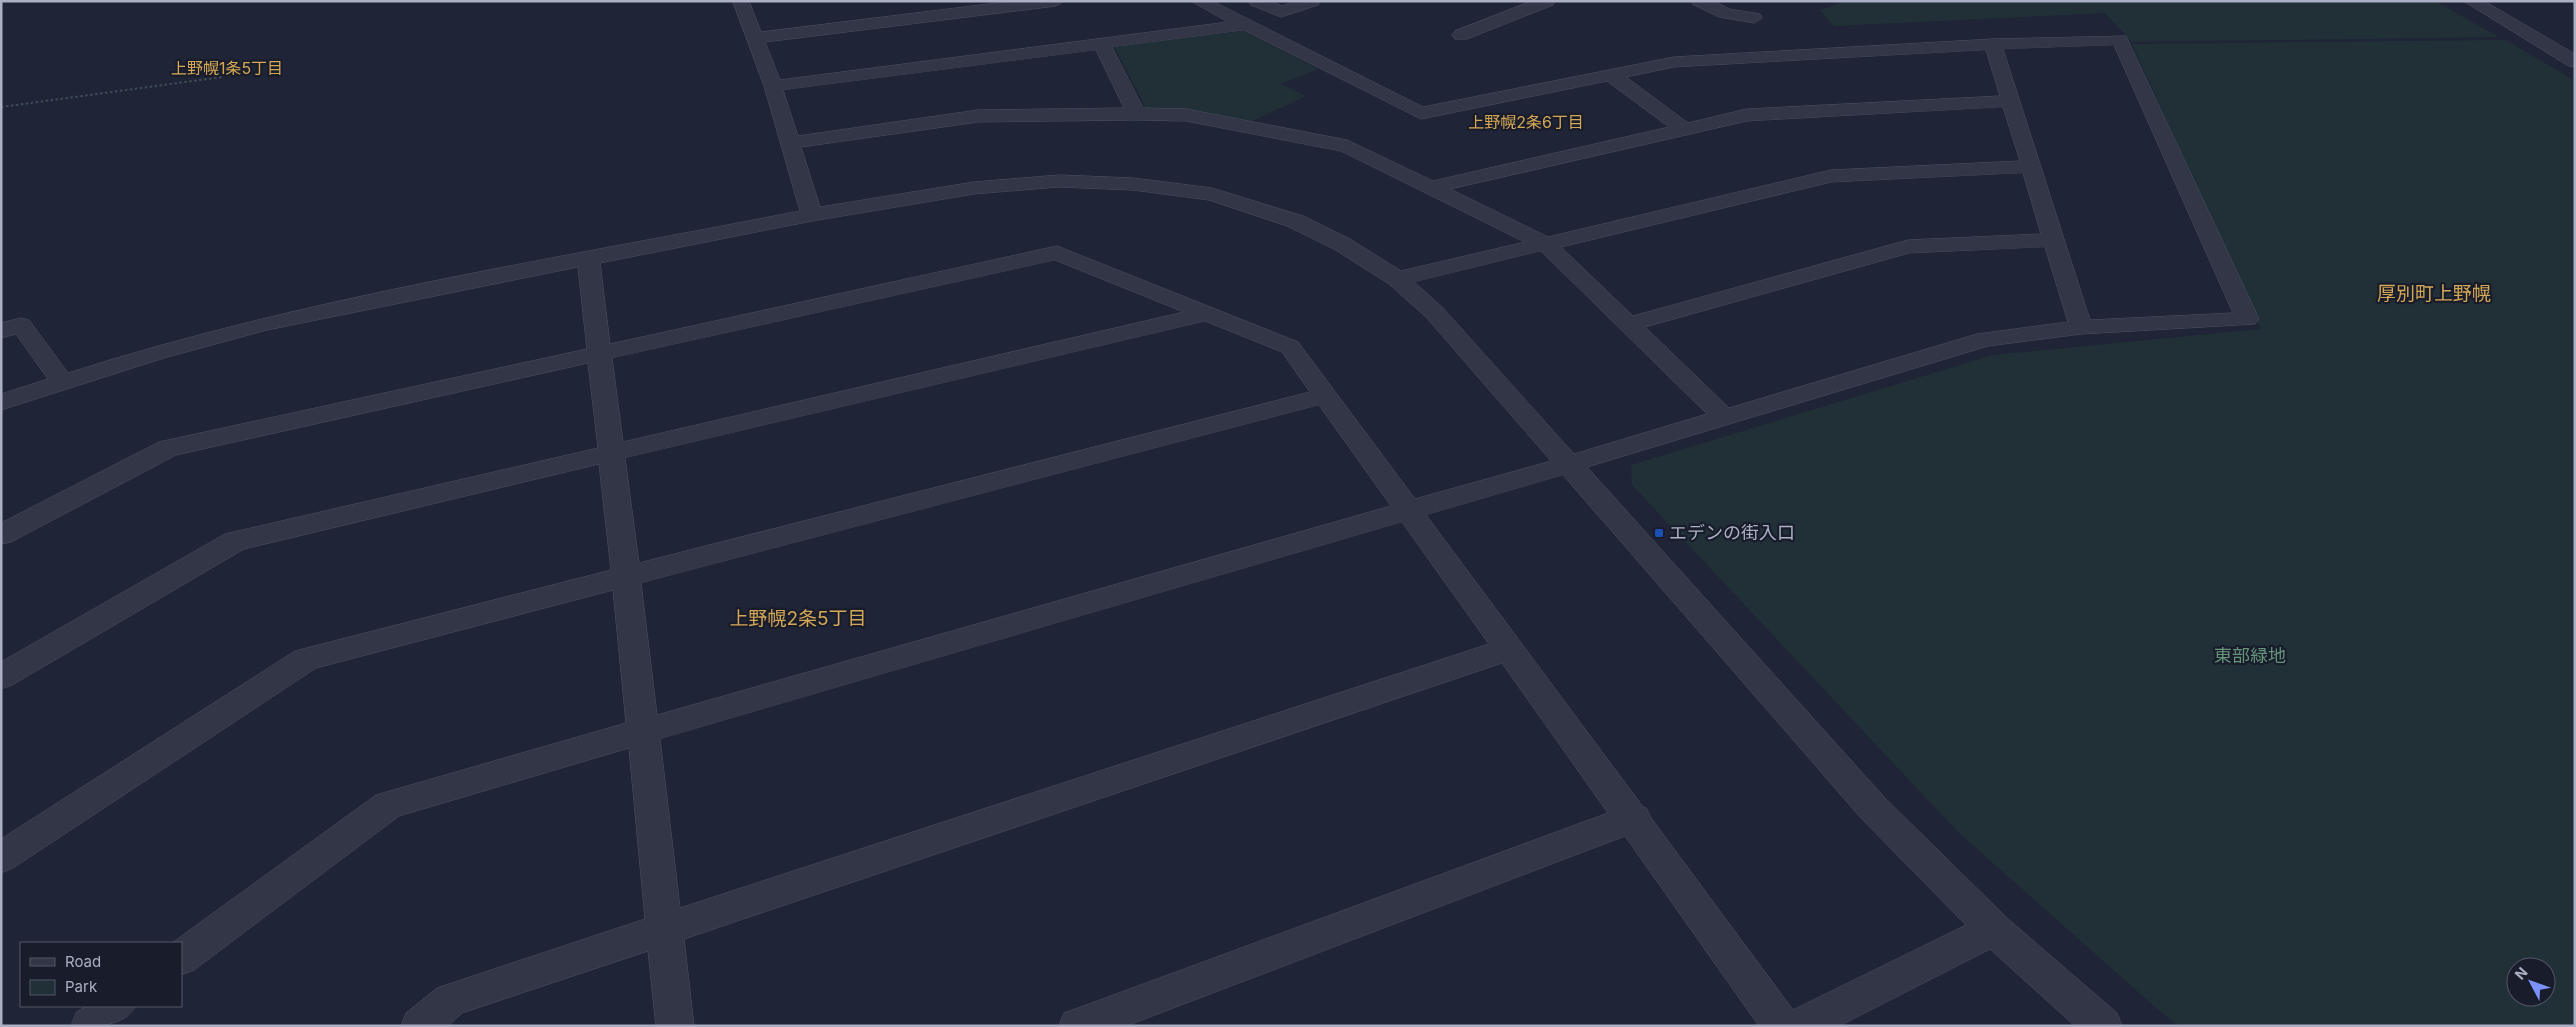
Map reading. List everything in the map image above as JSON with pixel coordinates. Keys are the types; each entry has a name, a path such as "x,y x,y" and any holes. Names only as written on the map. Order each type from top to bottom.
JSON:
{"street":[{"path":"742,1 773,86 812,215"},
{"path":"755,38 1056,1"},
{"path":"182,957 388,806 1568,464 1985,339 2081,327 2247,319 2120,40 1993,44 1674,62 1420,113 1199,1"},
{"path":"1257,1 1281,12 1312,1"},
{"path":"1461,35 1547,1"},
{"path":"1700,1 1725,13 1754,18"},
{"path":"2472,1 2575,62"},
{"path":"2502,1 2575,44"},
{"path":"773,86 1245,25"},
{"path":"1102,44 1136,114"},
{"path":"1993,44 2009,101 2081,327"},
{"path":"1610,75 1683,128"},
{"path":"1432,187 1683,128 1747,115 2009,101"},
{"path":"790,143 978,116 1186,114 1347,146 1546,244 1725,418"},
{"path":"1397,279 1830,176 2031,167"},
{"path":"1,402 155,353 264,324 812,215 974,188 1059,181 1133,184 1212,194 1295,222 1342,244 1397,279 1434,312 1873,808 1994,929 2103,1026"},
{"path":"1630,324 1908,247 2054,240"},
{"path":"1,534 168,448 1057,253 1290,347 1634,818 1782,1026"},
{"path":"588,259 626,576 675,1026"},
{"path":"1,677 235,542 1206,314"},
{"path":"1,331 21,325 62,382"},
{"path":"1,858 306,659 1326,396"},
{"path":"420,1026 450,1000 1509,649"},
{"path":"1078,1026 1634,818"},
{"path":"1800,1026 1994,929"},
{"path":"90,1026 116,1007"}],"path":[{"path":"1,107 222,77"}],"green space":[{"path":"1847,1 2435,1 2499,37 2132,42 2105,13 1834,26 1820,10"},
{"path":"1244,31 1318,69 1281,84 1306,96 1252,121 1192,111 1147,110 1114,46"},
{"name":"東部緑地","path":"2506,40 2575,81 2575,1026 2179,1026 2163,1014 1957,831 1632,485 1631,465 1993,355 2261,329 2132,44"}],"place":[{"name":"エデンの街入口","path":"1659,533"}],"district":[{"name":"上野幌1条5丁目","path":"227,68"},
{"name":"上野幌2条6丁目","path":"1526,122"},
{"name":"厚別町上野幌","path":"2434,293"},
{"name":"上野幌2条5丁目","path":"798,618"}]}
